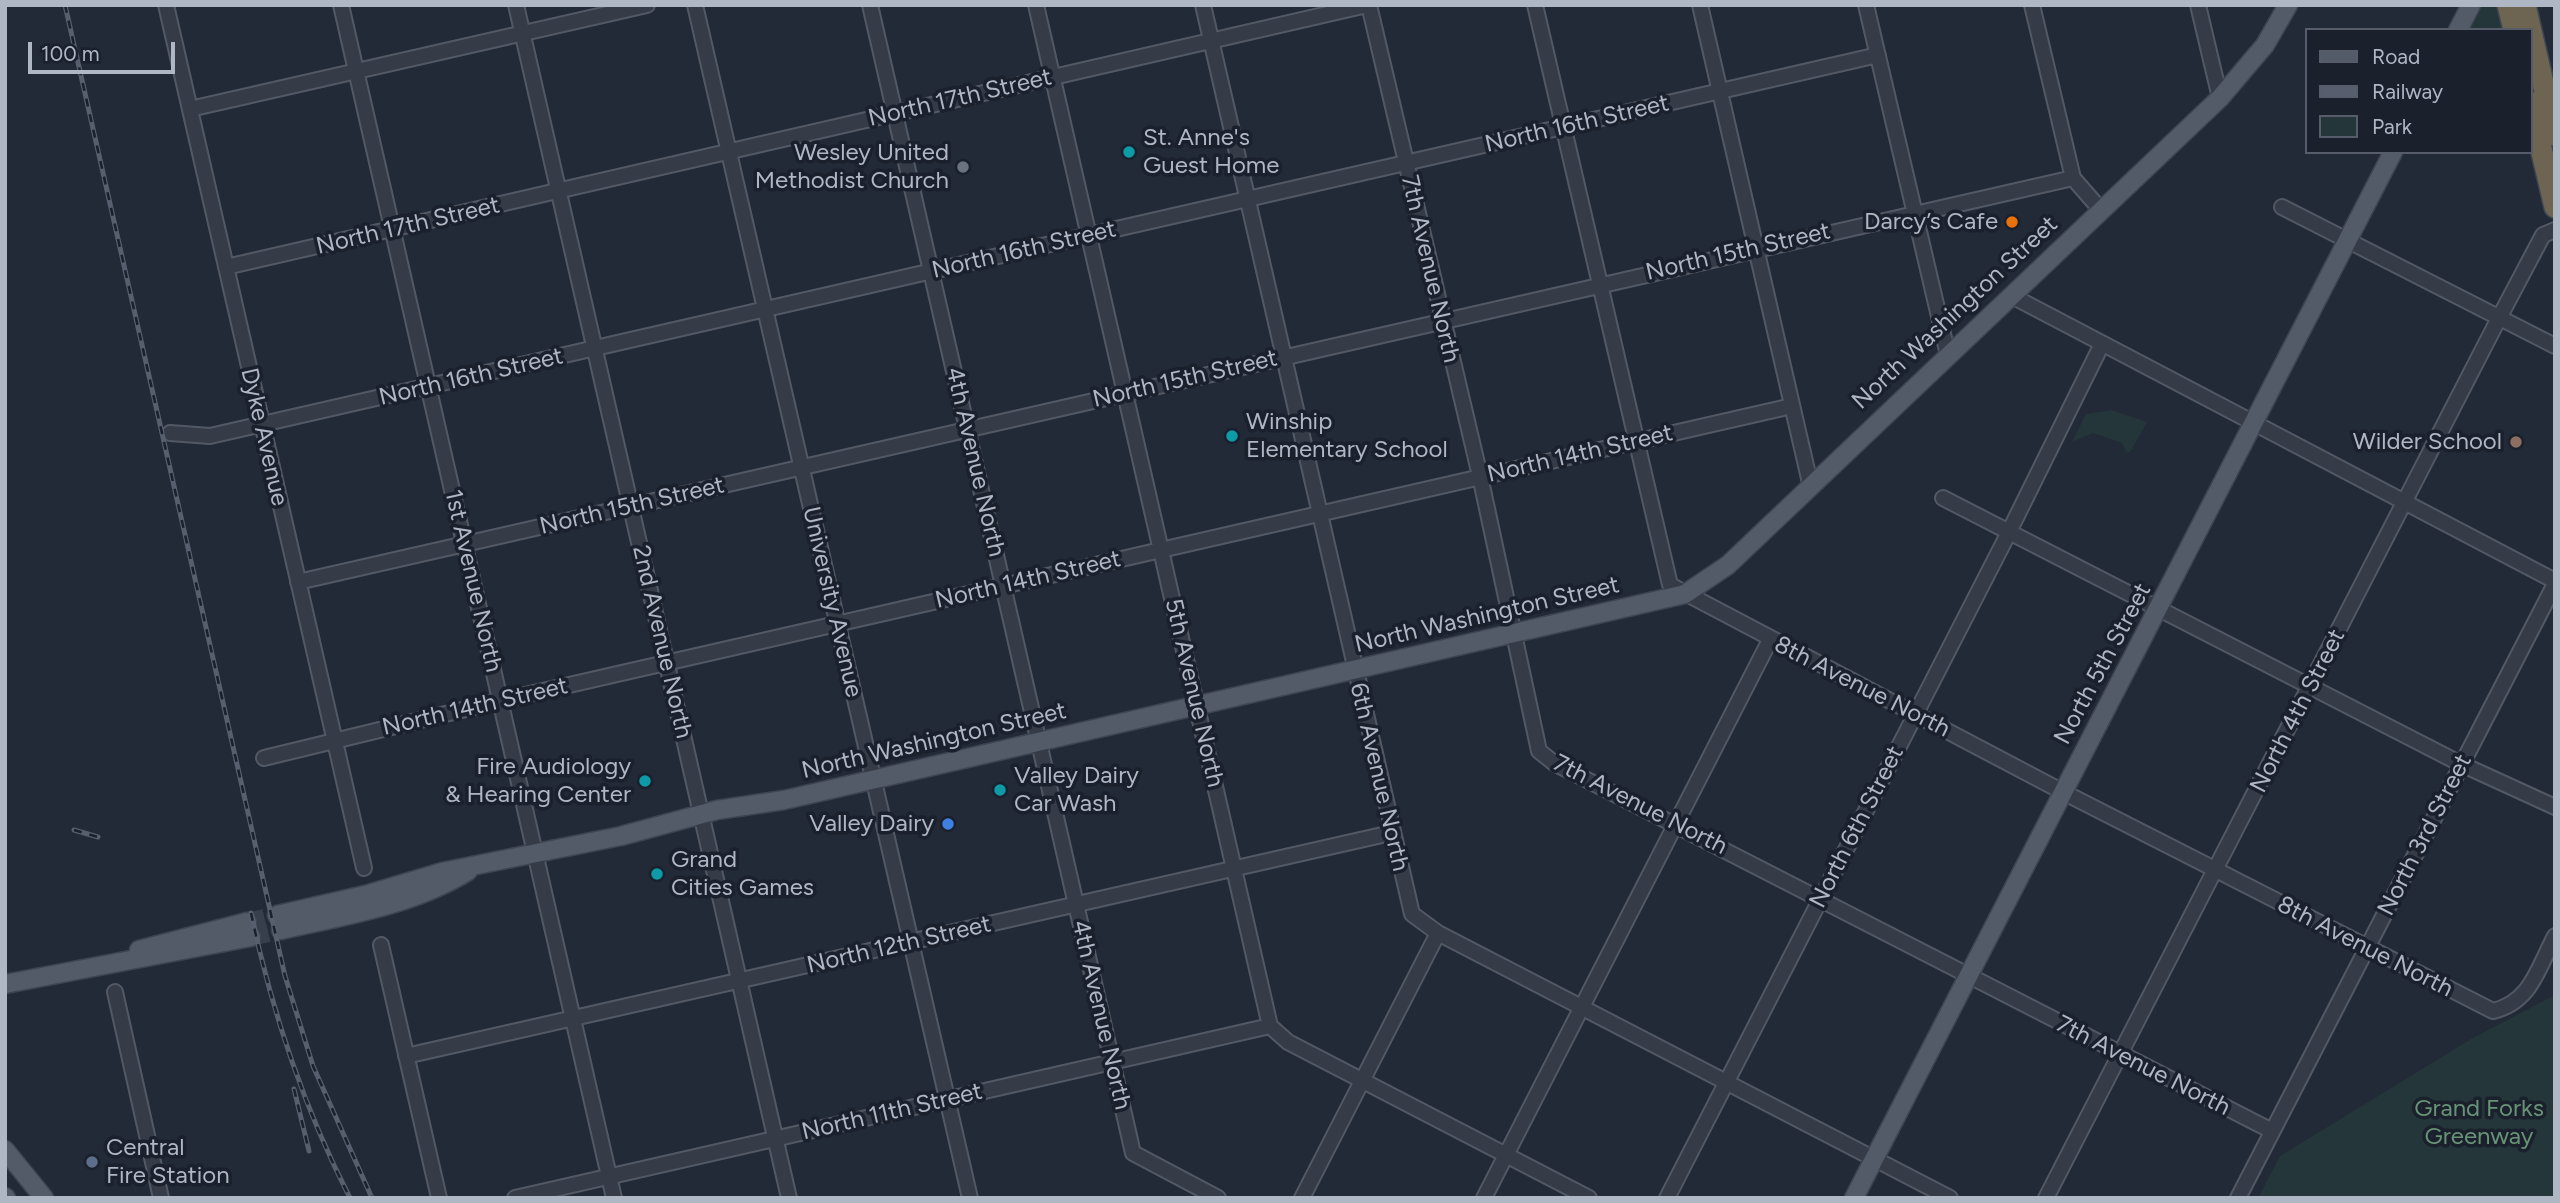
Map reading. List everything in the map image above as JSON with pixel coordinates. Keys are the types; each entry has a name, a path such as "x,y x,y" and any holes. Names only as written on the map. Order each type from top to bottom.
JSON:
{"highway":[{"path":"2508,5 2514,28"},
{"path":"2525,5 2530,28"},
{"path":"2532,35 2555,135"},
{"path":"2532,110 2555,207"}],"main road":[{"name":"North Washington Street","path":"279,922 442,872 535,854 702,814 873,780 1685,594 1728,565 1810,483 2220,98 2265,46 2288,5"},
{"path":"2459,28 2471,5"},
{"name":"North 5th Street","path":"1854,1198 2392,154"},
{"path":"7,984 80,968 184,936 249,929"},
{"path":"5,1150 44,1198"}],"street":[{"name":"Dyke Avenue","path":"166,5 363,868"},
{"name":"1st Avenue North","path":"341,5 614,1198"},
{"name":"2nd Avenue North","path":"516,5 789,1198"},
{"path":"190,110 647,5"},
{"name":"University Avenue","path":"695,5 970,1198"},
{"name":"4th Avenue North","path":"870,5 1133,1153 1218,1198"},
{"name":"5th Avenue North","path":"1036,5 1270,1026"},
{"name":"6th Avenue North","path":"1203,5 1391,833 1412,914 1438,933 1950,1198"},
{"name":"North 17th Street","path":"226,267 1368,5"},
{"name":"7th Avenue North","path":"1368,5 1479,477 1539,751 1554,763 1821,897 2272,1131"},
{"name":"8th Avenue North","path":"1535,5 1670,585 2063,792 2493,1011 2509,1007 2524,996 2555,936"},
{"path":"1700,5 1810,483"},
{"path":"1866,5 1948,355"},
{"path":"2032,5 2073,178 2100,209"},
{"path":"2198,5 2220,98"},
{"name":"North 16th Street","path":"170,433 209,436 261,425 1878,55"},
{"name":"North 15th Street","path":"298,582 1914,212 2073,178"},
{"path":"2282,207 2498,320 2555,346"},
{"name":"North 4th Street","path":"2046,1198 2498,320 2543,235 2555,230"},
{"path":"2012,296 2555,582"},
{"name":"North 6th Street","path":"1667,1198 2102,344"},
{"name":"North 14th Street","path":"264,758 334,739 1792,406"},
{"path":"1943,498 2461,764 2555,807"},
{"name":"North 3rd Street","path":"2238,1198 2555,582"},
{"path":"1483,1198 1770,640"},
{"name":"North 12th Street","path":"407,1056 1391,833"},
{"path":"1302,1198 1438,933"},
{"path":"381,945 439,1198"},
{"path":"115,992 161,1198"},
{"path":"1270,1026 1288,1042 1589,1198"},
{"name":"North 11th Street","path":"515,1198 1270,1026"}],"green space":[{"path":"2482,5 2504,5 2510,28 2470,28"},
{"path":"2111,410 2147,422 2131,451 2127,453 2122,443 2093,433 2072,442 2086,414"},
{"name":"Grand Forks Greenway","path":"2555,995 2555,1198 2258,1198 2280,1156 2471,1039"}],"tunnel":[{"path":"247,922 277,915"},
{"path":"251,937 281,930"}],"railway":[{"path":"65,5 285,976 313,1066 372,1198"},
{"path":"74,830 98,837"},
{"path":"251,913 269,987 291,1059 318,1129 350,1198"},
{"path":"294,1089 309,1151"}],"place":[{"name":"St. Anne's Guest Home","path":"1129,152"},
{"name":"Wesley United Methodist Church","path":"963,167"},
{"name":"Darcy’s Cafe","path":"2012,222"},
{"name":"Winship Elementary School","path":"1232,436"},
{"name":"Wilder School","path":"2516,442"},
{"name":"Fire Audiology & Hearing Center","path":"645,781"},
{"name":"Valley Dairy Car Wash","path":"1000,790"},
{"name":"Valley Dairy","path":"948,824"},
{"name":"Grand Cities Games","path":"657,874"},
{"name":"Central Fire Station","path":"92,1162"}]}
